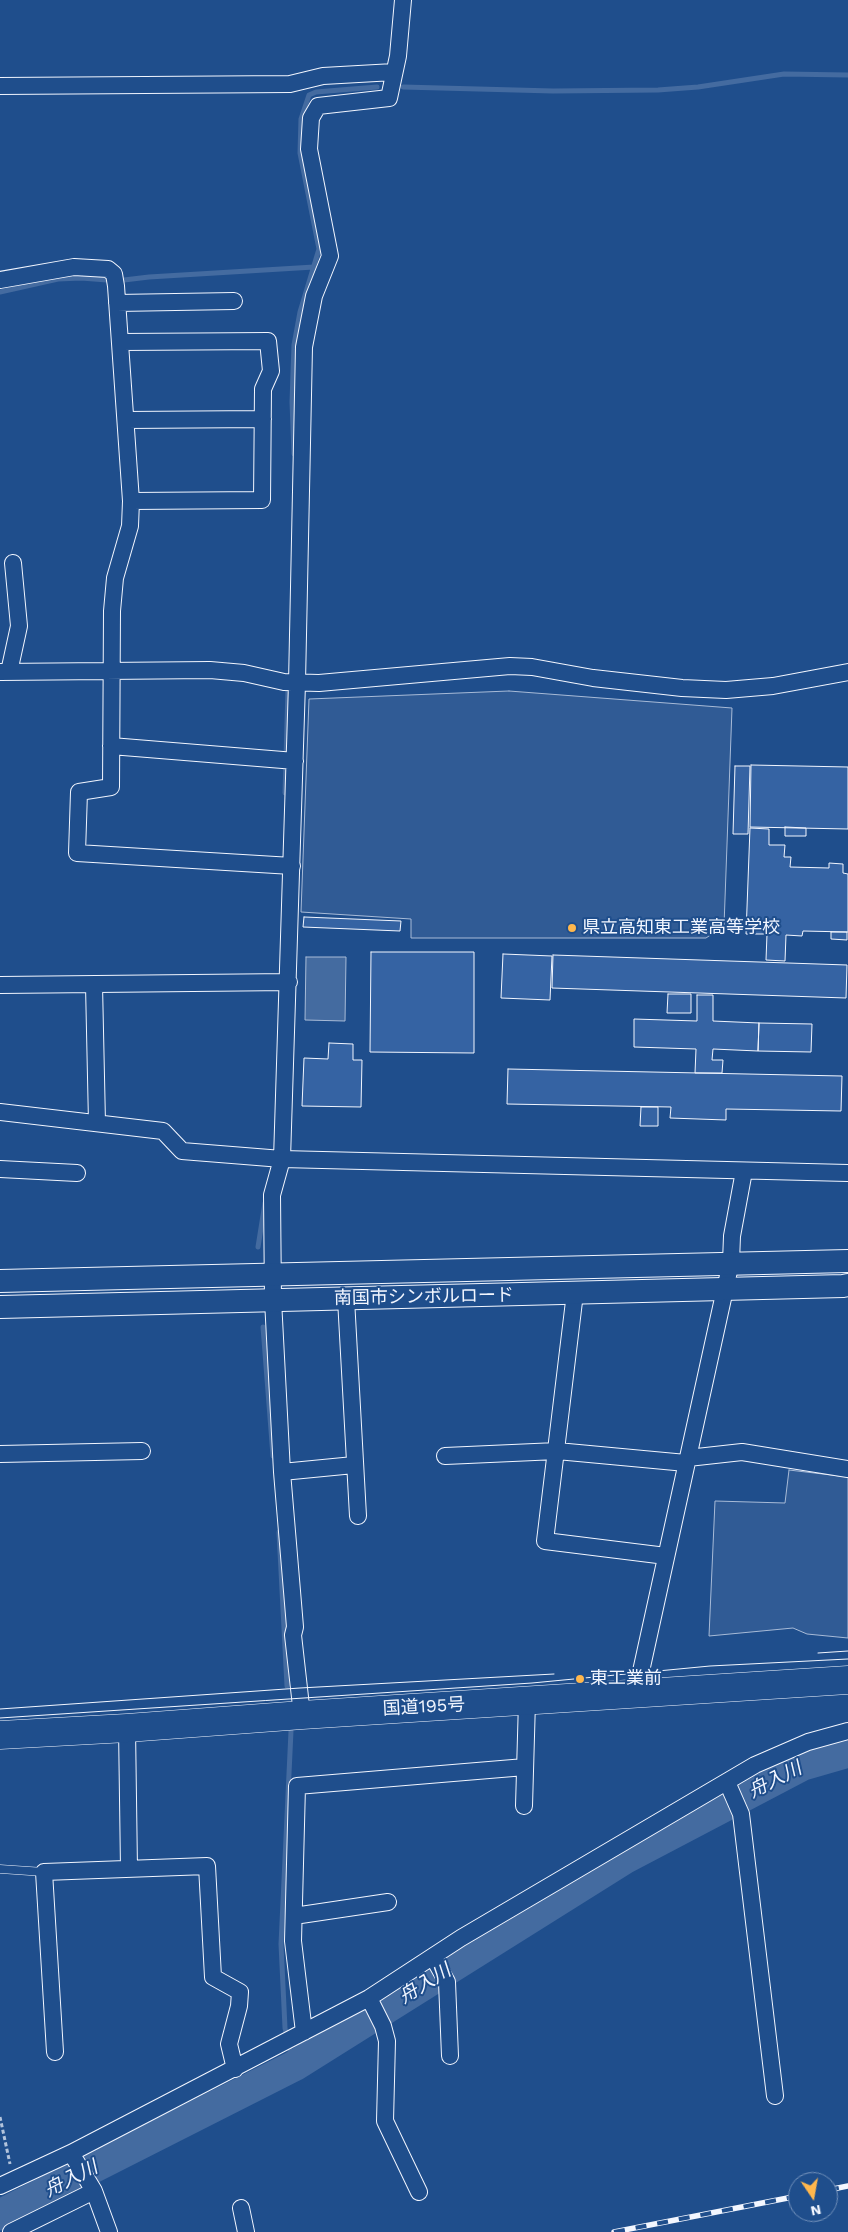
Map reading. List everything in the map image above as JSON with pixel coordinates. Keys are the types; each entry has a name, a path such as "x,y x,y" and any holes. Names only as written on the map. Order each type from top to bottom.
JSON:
{"highway":[{"name":"国道195号","path":"0,1735 848,1680"}],"street":[{"path":"302,1715 293,1635 295,1628 282,1472 273,1300 272,1195 282,1160 289,982 304,347 314,296 330,256 309,149 311,118 318,106 389,98 398,56 403,0"},
{"path":"0,86 290,84 323,76 394,72"},
{"path":"0,280 74,267 108,269 114,274 118,303 131,500 130,526 115,578 112,611 111,787 79,792 77,853 292,866"},
{"path":"118,303 234,301"},
{"path":"121,342 268,341 271,372 263,389 262,500 131,500"},
{"path":"126,420 263,419"},
{"path":"13,563 19,626 4,672 210,670 244,673 297,683 319,683 510,666 532,667 632,683 726,690 773,686 848,672"},
{"path":"111,746 295,761"},
{"path":"0,985 289,982"},
{"path":"94,985 97,1123"},
{"path":"0,1112 164,1131 182,1150 282,1160 848,1173"},
{"path":"0,1169 77,1173"},
{"path":"636,1694 731,1262 732,1236 744,1171"},
{"name":"南国市シンボルロード","path":"0,1281 845,1260"},
{"name":"南国市シンボルロード","path":"0,1307 724,1290 843,1286 848,1284"},
{"path":"575,1293 545,1541 666,1556"},
{"path":"346,1298 358,1516"},
{"path":"0,1454 142,1451"},
{"path":"445,1456 557,1451 687,1460 742,1452 848,1469"},
{"path":"282,1472 354,1465"},
{"path":"524,1806 526,1701"},
{"path":"127,1728 129,1869"},
{"path":"6,2183 71,2153 369,1998 433,1956 756,1764 808,1742 848,1731"},
{"path":"304,2032 293,1941 297,1786 525,1768"},
{"path":"727,1782 741,1814 775,2096"},
{"path":"55,2052 44,1872 207,1866 212,1977 240,1992 239,2006 229,2044 235,2069"},
{"path":"294,1916 388,1902"},
{"path":"433,1956 448,1982 450,2056"},
{"path":"369,1998 383,2026 387,2041 386,2121 419,2192"},
{"path":"71,2153 94,2192 109,2232"},
{"path":"11,2232 94,2192"},
{"path":"242,2208 246,2232"}],"lane":[{"path":"0,1869 44,1872"}],"path":[{"path":"0,2116 6,2183"}],"shaded area":[{"path":"509,691 732,708 724,926 706,938 411,938 411,919 301,912 309,699"},
{"path":"306,957 346,957 345,1021 305,1020"},
{"path":"789,1470 848,1477 848,1638 807,1634 793,1628 709,1636 715,1501 785,1503"}],"building":[{"path":"751,765 848,767 848,829 750,827"},
{"path":"735,766 750,766 748,834 733,834"},
{"path":"785,827 806,828 806,836 785,836"},
{"path":"750,828 769,829 769,845 785,845 784,857 791,857 790,867 829,868 829,863 843,864 843,873 848,874 848,932 803,931 802,936 786,935 785,961 766,960 767,934 746,934"},
{"path":"304,917 401,921 400,931 303,927"},
{"path":"831,932 847,932 847,940 831,939"},
{"path":"371,952 474,952 474,1053 370,1052"},
{"path":"503,954 552,956 550,1000 501,998"},
{"path":"553,955 847,965 846,998 552,988"},
{"path":"668,994 691,994 691,1013 667,1013"},
{"path":"697,995 713,995 713,1021 759,1023 758,1051 713,1049 712,1060 723,1060 722,1073 695,1073 696,1049 634,1047 634,1019 697,1021"},
{"path":"759,1023 812,1024 811,1052 758,1051"},
{"path":"329,1043 353,1044 353,1060 362,1060 361,1107 302,1106 304,1058 328,1059"},
{"path":"508,1069 842,1076 841,1111 726,1109 726,1120 670,1118 671,1107 507,1104"},
{"path":"641,1107 658,1107 658,1126 640,1126"}],"waterway":[{"path":"403,87 553,91 658,90 698,87 784,74 848,75"},
{"path":"294,454 292,402 294,345 300,312 319,249 300,153 301,119 309,95 316,92 377,87"},
{"path":"124,280 314,267"},
{"path":"0,292 58,279 107,280"},
{"path":"285,793 288,688"},
{"path":"258,1247 265,1203"},
{"path":"263,1327 273,1456"},
{"path":"279,1532 287,1686"},
{"path":"291,1731 281,1944 285,2028 294,2066"},
{"name":"舟入川","path":"0,2215 294,2066 624,1859 803,1765 848,1752"}],"tram line":[{"path":"818,1653 848,1651"},
{"path":"0,1718 532,1683 710,1666 848,1659"},
{"path":"0,1709 300,1688 554,1674"}],"railway":[{"path":"838,2188 848,2186"},
{"path":"614,2232 788,2198"}],"place":[{"name":"県立高知東工業高等学校","path":"572,928"},
{"name":"東工業前","path":"580,1679"}]}
